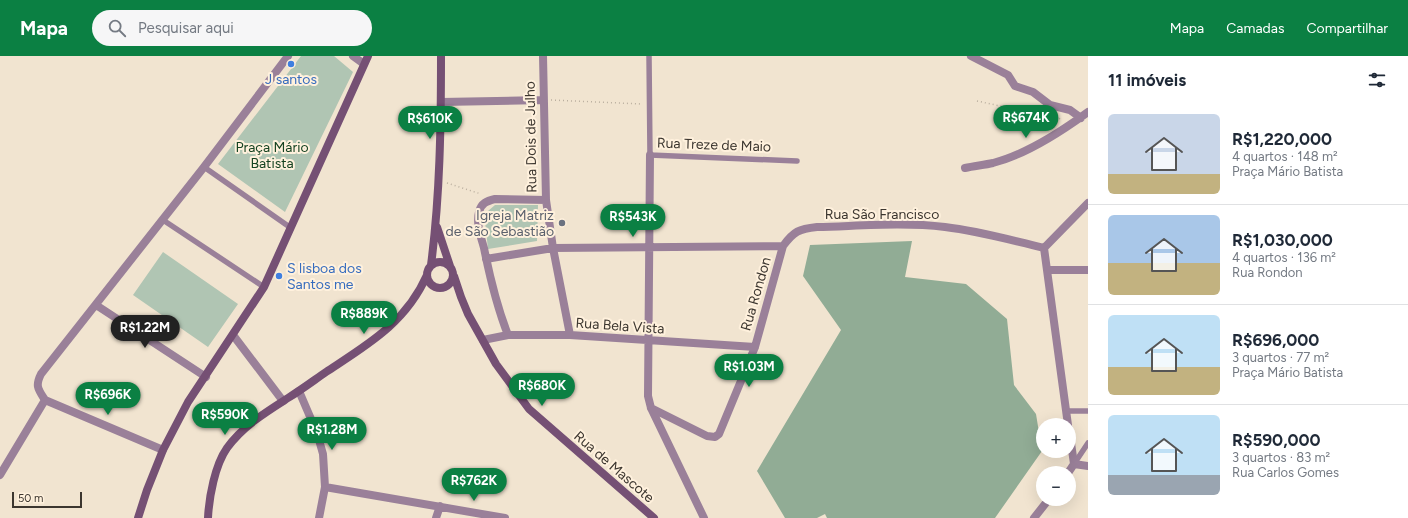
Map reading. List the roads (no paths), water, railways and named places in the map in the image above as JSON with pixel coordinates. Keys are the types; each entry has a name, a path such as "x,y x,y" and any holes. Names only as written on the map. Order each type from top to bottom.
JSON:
{"main road":[{"path":"138,518 147,490 163,450 188,402 206,377 264,287 368,56"},
{"path":"208,518 209,501 216,471 226,449 245,428 385,332 412,301 422,286 431,265 437,224 441,56"},
{"path":"427,275 430,284 440,289 450,285 454,276 437,224"},
{"path":"431,265 441,262 450,266"},
{"name":"Rua de Mascote","path":"454,276 468,313 496,364 529,409 654,518"}],"street":[{"path":"163,450 44,400 37,384 41,374 163,220 288,56"},
{"path":"353,56 364,64"},
{"name":"Rua Dois de Julho","path":"543,56 546,200 553,248 570,335"},
{"path":"971,56 1008,74 1015,86 1033,92 1050,104 1070,110 1078,120"},
{"path":"441,102 543,100"},
{"path":"966,168 993,163 1009,158 1028,149 1078,120 1088,112"},
{"name":"Rua Treze de Maio","path":"650,155 648,248 648,396 651,408 704,518"},
{"path":"508,335 490,280 478,222 479,212 482,205 487,201 495,199 546,200"},
{"path":"1067,418 1044,248 1088,203"},
{"name":"Rua São Francisco","path":"783,246 790,236 796,231 806,228 916,225 977,231 1044,248"},
{"path":"486,259 553,248 783,246"},
{"name":"Rua Rondon","path":"651,408 707,436 715,437 721,430 755,347 783,246"},
{"path":"1047,270 1088,270"},
{"path":"96,305 206,377"},
{"name":"Rua Bela Vista","path":"483,340 508,335 570,335 755,347"},
{"path":"233,336 283,401"},
{"path":"299,391 317,434 323,454 325,487 319,518"},
{"path":"0,474 44,400"},
{"path":"1073,458 1074,464 1088,466"},
{"path":"325,487 505,518"},
{"path":"436,518 440,506"},
{"path":"1034,518 1043,506"}],"lane":[{"path":"650,56 650,155"},
{"name":"Rua Treze de Maio","path":"650,155 797,161"},
{"path":"204,167 291,228"},
{"path":"163,220 264,287"},
{"path":"1066,411 1088,411"},
{"path":"1074,464 1088,443"}],"place":[{"name":"J santos","path":"291,64"},
{"name":"Igreja Matriz de São Sebastião","path":"562,223"},
{"name":"S lisboa dos Santos me","path":"279,276"}],"park label":[{"name":"Praça Mário Batista","path":"272,156"}]}
